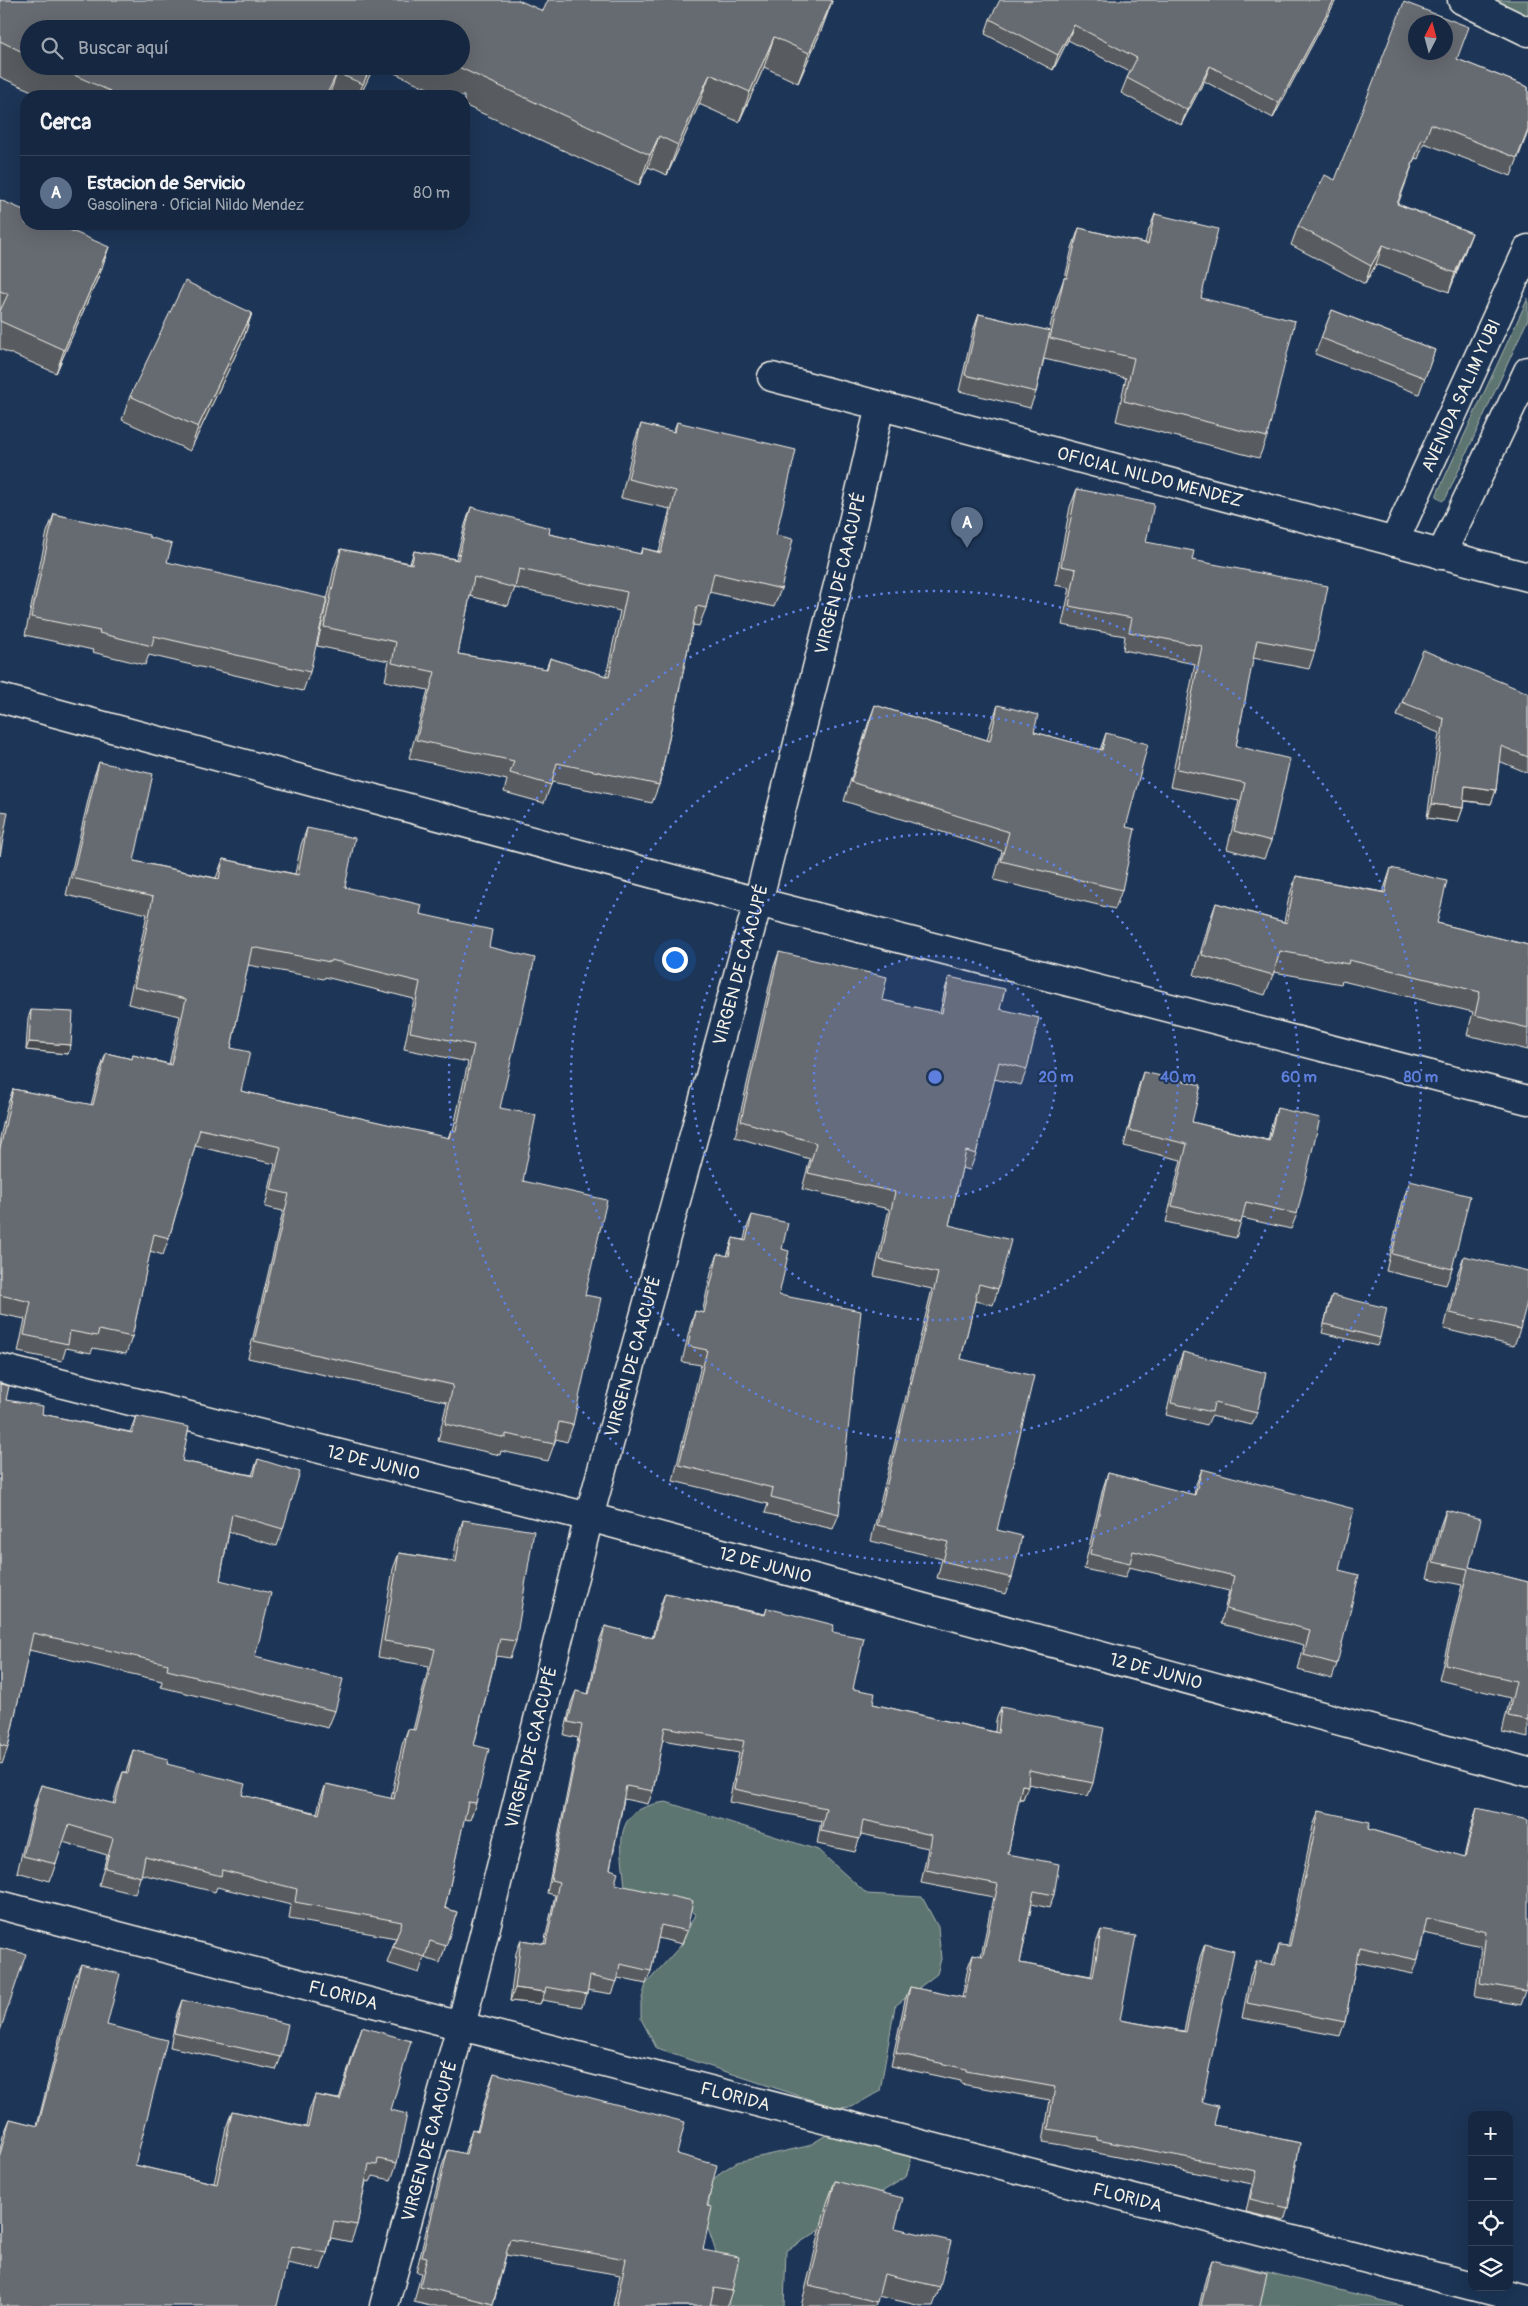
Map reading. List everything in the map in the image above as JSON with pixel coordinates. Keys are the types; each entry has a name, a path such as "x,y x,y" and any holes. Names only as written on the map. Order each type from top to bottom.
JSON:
{"street":[{"path":"1462,0 1528,32"},
{"name":"AVENIDA SALIM YUBI","path":"1394,542 1528,249"},
{"path":"1441,555 1528,370"},
{"name":"OFICIAL NILDO MENDEZ","path":"772,377 1528,577"},
{"name":"VIRGEN DE CAACUPÉ","path":"384,2306 461,2026 589,1517 758,902 841,573 880,406"},
{"path":"0,698 758,902 1528,1100"},
{"name":"12 DE JUNIO","path":"0,1368 589,1517 1528,1772"},
{"name":"FLORIDA","path":"0,1905 461,2026 1468,2285"},
{"path":"1493,2291 1528,2300"}],"green space":[{"path":"1471,0 1528,0 1528,34"},
{"path":"1528,298 1528,319 1446,498 1442,501 1437,497 1437,494"},
{"path":"666,1802 818,1850 867,1894 922,1897 938,1927 941,1959 937,1974 895,2006 880,2091 852,2107 836,2108 657,2049 641,2019 641,2002 646,1984 682,1944 695,1914 666,1895 625,1889 622,1844 623,1832 627,1821 635,1812 648,1806"},
{"path":"858,2116 915,2145 906,2177 786,2251 784,2306 729,2306 728,2287 706,2223 712,2181 721,2172 737,2162 808,2146"},
{"path":"1231,2263 1403,2306 1219,2306"}],"building":[{"path":"0,0 518,0 543,11 548,0 832,1 809,53 774,37 750,92 710,74 678,145 659,136 650,155 470,72 470,20 20,20 20,51 0,41"},
{"path":"1000,0 1334,0 1279,103 1210,66 1187,110 1127,78 1137,58 1074,25 1058,55 990,19"},
{"path":"1404,2 1438,15 1408,15 1408,60 1453,60 1453,21 1469,27 1457,59 1528,87 1528,130 1517,158 1431,124 1425,140 1422,139 1397,204 1472,233 1455,273 1383,245 1371,266 1298,226 1325,175 1335,180"},
{"path":"74,75 336,75 329,90 108,90"},
{"path":"342,75 367,75 363,84"},
{"path":"0,200 20,208 20,230 70,230 109,247 64,350 0,321 0,311 8,294 0,291"},
{"path":"1155,214 1218,229 1201,298 1295,321 1267,437 1124,401 1134,358 1050,338 1064,278 1067,278 1079,228 1148,244"},
{"path":"185,281 252,313 198,427 130,396"},
{"path":"1332,310 1435,350 1425,378 1321,338"},
{"path":"979,314 1050,331 1036,392 965,375"},
{"path":"677,422 796,450 776,535 793,539 781,589 714,573 706,608 697,606 659,785 557,763 551,785 510,773 514,761 416,740 435,672 392,663 396,642 324,627 341,549 412,564 414,551 458,560 471,507 550,528 549,534 641,554 642,548 661,553 676,491 628,479 641,424 675,432","holes":["519,569 627,592 609,677 550,658 547,669 458,654 474,577 515,588"]},
{"path":"1077,489 1154,504 1146,542 1194,551 1192,560 1328,586 1315,651 1257,640 1236,746 1290,759 1271,841 1234,831 1245,783 1177,769 1202,646 1129,632 1132,618 1069,606 1076,569 1061,566"},
{"path":"54,514 149,535 149,537 172,544 167,562 327,598 310,672 154,636 152,646 99,633 100,631 31,617"},
{"path":"1423,650 1528,693 1528,757 1501,746 1496,790 1465,786 1463,808 1432,804 1444,719 1402,702"},
{"path":"875,705 990,741 998,705 1038,715 1034,732 1102,750 1106,733 1148,744 1126,827 1135,829 1122,890 1001,861 1009,832 851,782"},
{"path":"99,762 153,774 134,861 219,879 223,859 298,875 307,828 355,838 345,887 422,905 420,914 492,930 489,947 535,958 500,1108 536,1115 523,1181 607,1200 585,1295 601,1298 573,1425 559,1422 554,1444 506,1434 506,1438 445,1424 453,1385 254,1341 289,1194 271,1190 281,1147 200,1129 169,1238 154,1234 132,1337 99,1330 97,1336 70,1331 68,1344 24,1335 31,1302 0,1295 0,1149 13,1089 93,1105 106,1053 132,1059 133,1055 171,1065 186,999 134,987 153,897 72,878","holes":["252,947 330,962 331,960 420,982 410,1032 474,1045 456,1131 451,1130 449,1138 241,1091 250,1052 231,1048"]},
{"path":"0,811 8,812 0,856"},
{"path":"1391,868 1447,881 1437,923 1528,945 1528,1028 1475,1015 1480,992 1349,960 1348,964 1280,951 1273,975 1202,955 1216,903 1287,923 1296,876 1385,893"},
{"path":"779,952 887,977 882,1000 942,1013 949,977 1005,989 1000,1009 1039,1018 1027,1069 999,1062 976,1154 966,1151 949,1225 1011,1240 998,1289 979,1284 961,1359 1034,1376 997,1530 1022,1536 1012,1578 943,1561 948,1542 877,1525 938,1273 880,1260 895,1192 808,1173 816,1143 741,1121"},
{"path":"31,1010 73,1012 71,1045 29,1042"},
{"path":"1143,1072 1201,1085 1192,1122 1269,1141 1277,1108 1320,1118 1297,1214 1246,1202 1241,1223 1172,1206 1187,1144 1129,1130"},
{"path":"1410,1181 1470,1196 1452,1269 1392,1254"},
{"path":"752,1215 788,1223 782,1249 789,1251 779,1295 861,1311 839,1514 771,1497 773,1488 679,1465 707,1350 688,1346 695,1311 704,1313 718,1254 729,1256 733,1238 746,1241"},
{"path":"1464,1256 1528,1271 1528,1298 1520,1329 1450,1313"},
{"path":"1332,1295 1387,1308 1380,1338 1324,1324"},
{"path":"1183,1352 1266,1373 1257,1413 1214,1403 1212,1412 1171,1403"},
{"path":"0,1384 9,1386 6,1400 43,1406 42,1414 132,1433 136,1416 189,1427 182,1461 254,1476 258,1459 300,1472 283,1529 232,1514 220,1580 271,1593 255,1657 343,1679 335,1711 167,1670 168,1664 33,1633 8,1747 0,1745"},
{"path":"1202,1469 1354,1509 1339,1570 1359,1575 1337,1664 1304,1655 1310,1630 1226,1609 1234,1576 1133,1551 1130,1563 1090,1554 1108,1473 1195,1495"},
{"path":"1446,1510 1481,1519 1469,1567 1528,1582 1528,1720 1508,1716 1516,1681 1445,1664 1468,1569 1433,1562"},
{"path":"463,1520 534,1531 516,1641 500,1639 474,1745 489,1749 476,1803 468,1802 445,1908 457,1912 446,1946 430,1941 425,1957 393,1947 402,1922 295,1902 297,1889 222,1870 221,1876 145,1856 141,1877 105,1868 113,1838 69,1825 56,1864 23,1856 41,1785 115,1804 123,1772 128,1773 133,1750 168,1759 167,1764 245,1784 242,1795 319,1814 326,1784 394,1799 408,1729 415,1730 435,1649 384,1641 399,1553 456,1562"},
{"path":"665,1593 765,1615 767,1608 834,1625 832,1632 864,1638 853,1689 875,1693 873,1704 998,1733 1001,1707 1104,1728 1093,1783 1029,1770 1028,1786 1022,1785 1008,1854 1059,1864 1054,1895 1034,1891 1020,1963 1093,1977 1101,1930 1136,1936 1120,2020 1186,2032 1205,1944 1234,1951 1202,2102 1218,2106 1214,2125 1300,2143 1288,2208 1250,2199 1257,2171 1097,2140 1097,2137 1048,2129 1055,2087 966,2071 966,2069 896,2053 910,1987 965,1998 973,1954 983,1956 998,1884 926,1870 932,1835 863,1820 860,1839 821,1831 826,1808 734,1789 744,1741 665,1727 653,1791 626,1786 610,1869 618,1872 615,1884 693,1901 687,1931 661,1925 651,1971 620,1964 617,1982 590,1976 587,1994 546,1987 545,1992 515,1988 521,1940 546,1944 559,1882 551,1880 582,1725 568,1722 576,1691 589,1694 605,1626 653,1638"},
{"path":"1477,1808 1528,1820 1528,1979 1526,1991 1480,1983 1486,1932 1427,1918 1418,1960 1359,1947 1345,2022 1247,2003 1256,1961 1275,1965 1279,1945 1290,1946 1319,1811 1370,1822 1368,1829 1465,1857"},
{"path":"0,1948 26,1954 0,2031"},
{"path":"81,1964 120,1974 107,2025 167,2040 135,2165 217,2184 232,2111 308,2128 315,2095 340,2100 362,2027 411,2041 391,2110 407,2114 397,2163 378,2159 377,2165 369,2164 357,2225 334,2221 327,2253 291,2246 277,2306 0,2306 0,2154 10,2119 38,2126"},
{"path":"182,2000 288,2024 281,2057 174,2033"},
{"path":"494,2073 685,2122 677,2154 717,2165 707,2206 712,2207 703,2250 739,2257 732,2291 714,2288 710,2306 616,2306 626,2259 510,2239 493,2304 420,2286 427,2257 422,2256 448,2150 466,2154 472,2129 478,2131"},
{"path":"835,2181 903,2198 895,2228 951,2241 940,2287 884,2274 877,2302 809,2285"},
{"path":"1212,2260 1267,2273 1260,2306 1201,2306"}],"place":[{"name":"Estacion de Servicio","path":"967,548"}]}
